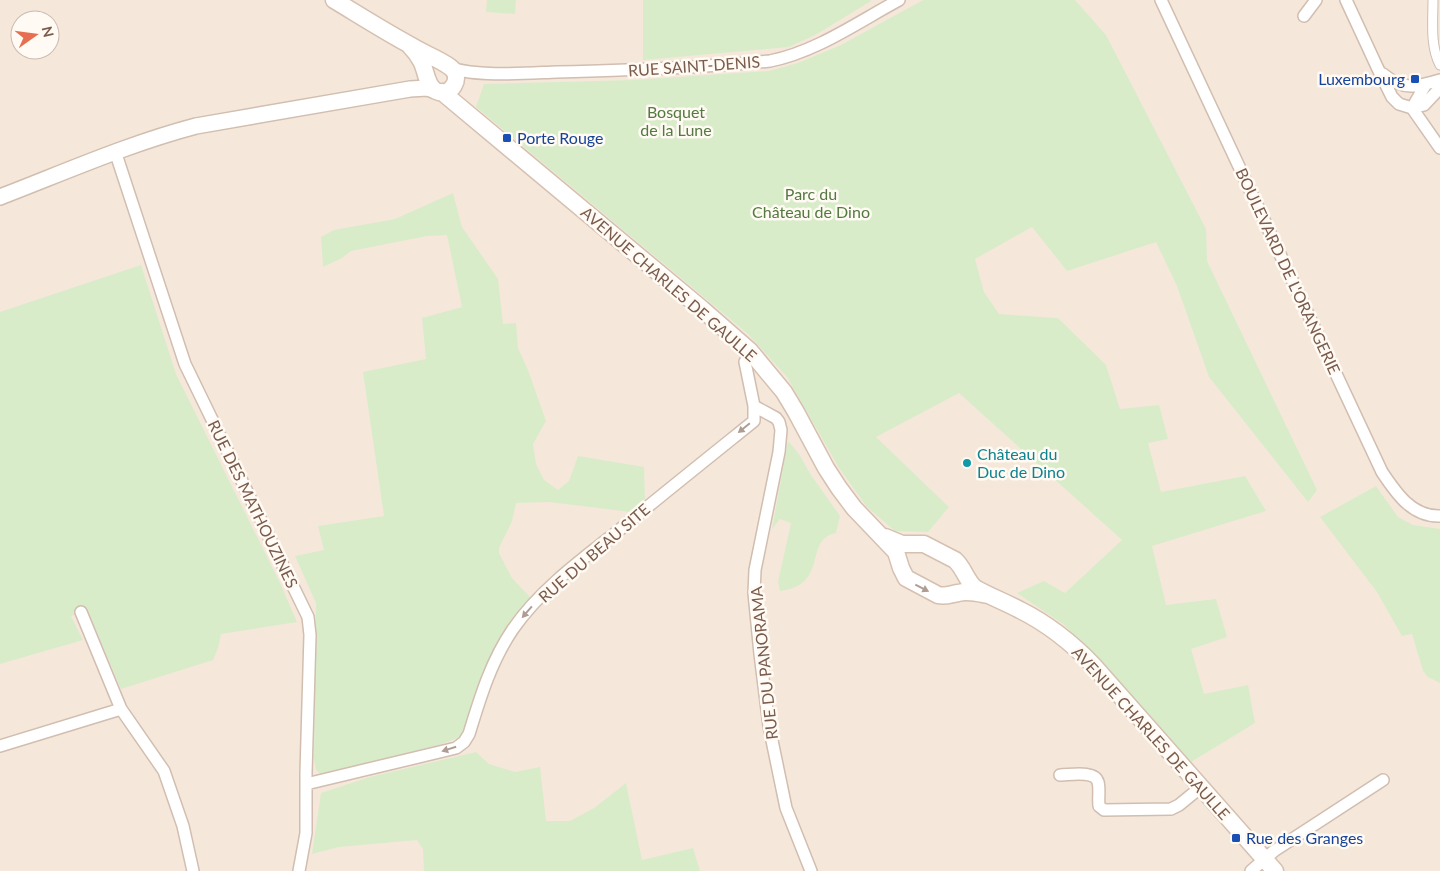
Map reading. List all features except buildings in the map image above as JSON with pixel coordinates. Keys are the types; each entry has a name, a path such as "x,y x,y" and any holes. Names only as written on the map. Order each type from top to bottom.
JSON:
{"main road":[{"path":"334,0 410,46 442,80"},
{"name":"AVENUE CHARLES DE GAULLE","path":"442,80 461,107 710,315 750,352 784,392 839,488 854,508 882,535 896,552 902,573 910,582 938,596 973,592 988,595"},
{"name":"AVENUE CHARLES DE GAULLE","path":"882,535 896,543 928,545 955,560 963,568 964,574 975,588 1045,624 1083,655 1270,865"},
{"path":"900,562 903,552 907,548 919,544"},
{"path":"956,593 962,587 965,578 964,574"}],"street":[{"name":"RUE SAINT-DENIS","path":"442,80 474,73 635,70 770,61 784,58 812,47 899,0"},
{"name":"BOULEVARD DE L'ORANGERIE","path":"1161,0 1382,472 1395,492 1412,508 1432,516 1440,516"},
{"path":"1304,16 1316,0"},
{"path":"1346,0 1392,97 1399,104 1412,108 1424,105 1440,88"},
{"path":"1433,0 1433,30 1436,56 1440,65"},
{"path":"1378,69 1398,85 1414,87 1440,80"},
{"path":"0,198 115,151 196,126 410,89 442,80"},
{"path":"1412,108 1426,84"},
{"path":"1412,108 1440,148"},
{"name":"RUE DES MATHOUZINES","path":"115,151 185,364 308,617 310,635 306,833 299,871"},
{"path":"750,352 745,362 754,406"},
{"name":"RUE DU BEAU SITE","path":"306,784 456,748 464,742 469,734 490,672 500,651 514,628 530,609 565,573 754,421 754,406"},
{"name":"RUE DU PANORAMA","path":"754,406 776,418 779,422 780,430 779,452 755,570 754,594 760,654 769,726 786,808 811,871"},
{"path":"81,612 121,708 164,771 180,818 193,871"},
{"path":"0,746 121,708"},
{"path":"1060,775 1092,774 1098,782 1099,806 1104,810 1175,808 1201,787"},
{"path":"1251,871 1270,865 1383,780"}],"shaded area":[{"path":"0,0 1440,0 1440,871 0,871"}],"green space":[{"path":"487,0 516,0 515,14 486,12"},
{"path":"643,0 871,1 817,34 789,47 643,60"},
{"path":"923,0 1075,0 1106,35 1206,229 1207,261 1317,490 1308,502 1209,377 1177,286 1156,242 1067,271 1032,227 975,259 984,292 999,314 1058,318 1106,365 1120,409 1159,405 1168,439 1148,443 1161,492 1245,476 1266,511 1152,546 1166,605 1216,599 1227,637 1191,649 1204,694 1248,685 1255,723 1191,762 1106,667 1063,624 1017,593 1044,581 1065,593 1122,540 959,393 876,437 949,507 928,532 895,531 867,507 839,468 787,377 748,334 476,107 484,84 634,80 769,71 798,63 841,45"},
{"path":"453,193 462,227 498,279 503,324 516,323 518,348 546,421 533,444 536,464 544,480 558,490 569,481 578,456 644,467 645,499 631,512 549,502 516,503 512,521 499,548 499,553 512,578 536,603 506,633 468,726 460,737 439,745 321,774 316,770 314,759 316,603 295,556 324,550 318,526 384,516 363,372 426,359 422,318 462,307 447,235 427,236 351,251 342,258 323,267 321,237 334,230 395,219"},
{"path":"141,265 176,374 280,583 297,622 221,634 213,660 121,689 88,611 71,616 83,640 0,664 0,312"},
{"path":"788,441 799,454 811,475 840,516 836,533 826,537 820,544 811,572 805,580 795,587 780,591 778,582 791,523 780,519 772,529"},
{"path":"1376,486 1398,517 1413,525 1440,529 1440,683 1428,677 1423,671 1412,634 1402,636 1377,592 1320,517"},
{"path":"476,752 489,764 515,772 540,767 546,821 570,821 594,808 626,783 642,860 693,848 700,871 424,871 423,849 417,840 339,847 312,854 321,793 370,777"}],"place":[{"name":"Luxembourg","path":"1415,79"},
{"name":"Porte Rouge","path":"507,138"},
{"name":"Château du Duc de Dino","path":"967,463"},
{"name":"Rue des Granges","path":"1236,838"}],"park label":[{"name":"Bosquet de la Lune","path":"676,121"},
{"name":"Parc du Château de Dino","path":"811,203"}]}
